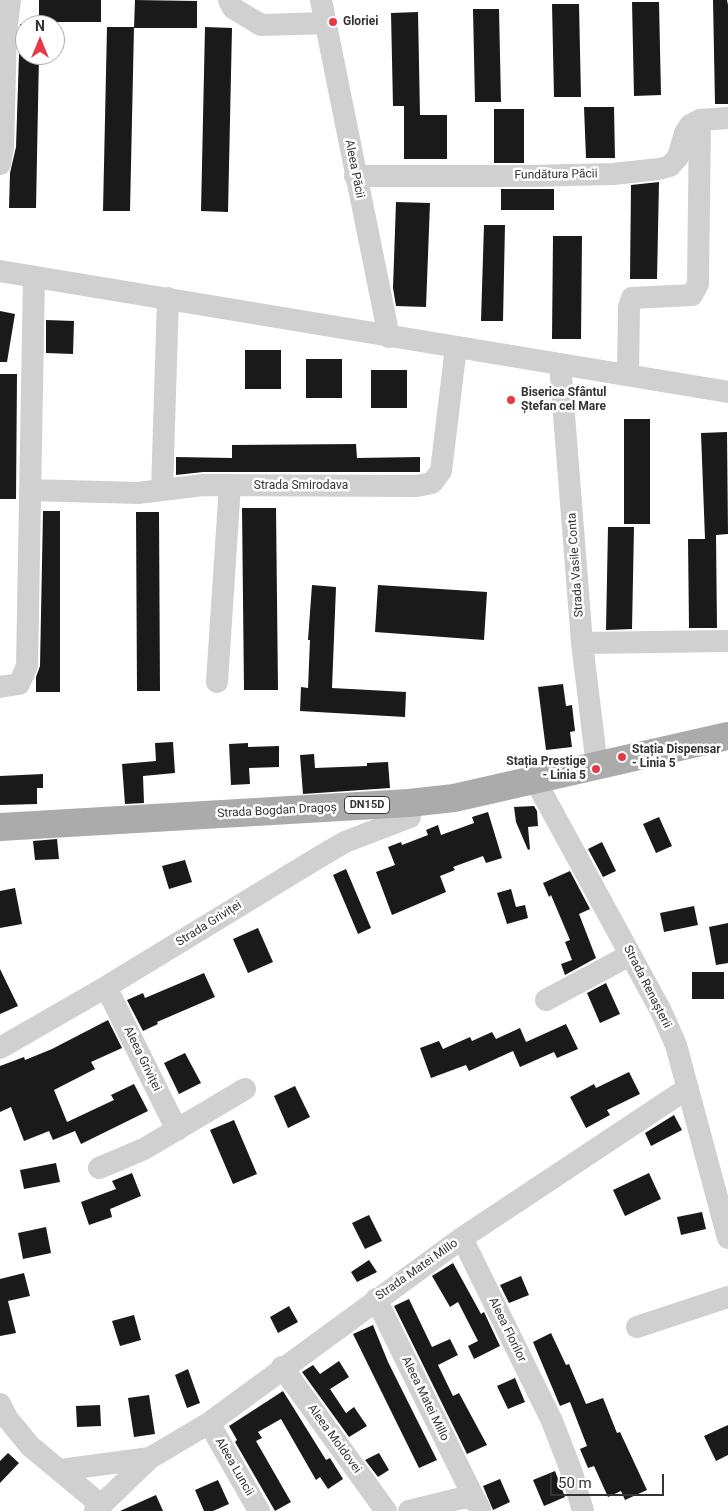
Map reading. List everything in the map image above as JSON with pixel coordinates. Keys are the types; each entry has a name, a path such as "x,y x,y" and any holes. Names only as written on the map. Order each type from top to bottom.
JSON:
{"main road":[{"name":"Strada Bogdan Dragoș","path":"0,827 409,803 454,798 728,736"}],"street":[{"path":"0,164 3,147 6,33 10,0"},
{"path":"229,0 233,8 261,25 326,23"},
{"name":"Aleea Păcii","path":"321,0 389,337"},
{"path":"628,375 629,307 632,298 692,295 698,284 700,120 728,118"},
{"name":"Fundătura Păcii","path":"355,176 530,176 613,174 660,169 670,166 678,157 685,133 690,125 700,120"},
{"path":"0,271 728,392"},
{"path":"0,687 19,684 27,666 34,277"},
{"path":"162,490 168,298"},
{"name":"Strada Smirodava","path":"30,490 138,493 203,486 417,486 432,484 441,470 456,347"},
{"name":"Strada Vasile Conta","path":"560,364 582,643 597,766"},
{"path":"217,682 230,486"},
{"path":"582,643 728,641"},
{"name":"Strada Renașterii","path":"539,779 541,791 661,1010 676,1045 728,1238"},
{"name":"Strada Griviței","path":"0,1048 106,987 345,842 410,816 409,803"},
{"path":"546,1000 630,955"},
{"name":"Aleea Griviței","path":"106,987 177,1130"},
{"name":"Strada Matei Millo","path":"98,1508 150,1458 209,1423 282,1367 462,1238 688,1088"},
{"path":"99,1168 144,1149 245,1089"},
{"name":"Aleea Florilor","path":"462,1238 552,1421 572,1473 582,1511"},
{"path":"637,1327 728,1297"},
{"name":"Aleea Matei Millo","path":"376,1299 478,1505"},
{"name":"Aleea Moldovei","path":"282,1367 386,1511"},
{"path":"0,1404 7,1418 30,1446 60,1470 98,1508"},
{"name":"Aleea Luncii","path":"209,1423 259,1511"},
{"name":"Strada Matei Millo","path":"60,1470 150,1458"},
{"path":"410,1511 444,1501 478,1505"}],"building":[{"path":"39,0 101,0 101,22 65,22 65,15 39,15"},
{"path":"135,0 197,1 197,28 134,28"},
{"path":"713,0 727,0 728,5 728,104 715,104"},
{"path":"632,2 659,2 661,95 634,96"},
{"path":"552,4 579,4 581,97 554,97"},
{"path":"473,9 499,9 501,102 475,102"},
{"path":"418,12 420,115 447,115 447,159 404,159 404,106 393,106 391,13"},
{"path":"107,27 134,27 130,211 103,211"},
{"path":"205,27 232,28 228,212 201,211"},
{"path":"19,65 39,65 36,208 9,208 10,173 16,147"},
{"path":"584,107 614,107 615,158 586,158"},
{"path":"494,109 524,109 524,163 494,163"},
{"path":"659,182 657,279 630,279 631,185"},
{"path":"501,189 554,189 554,210 501,210"},
{"path":"396,202 430,203 426,307 396,306 393,288"},
{"path":"484,225 505,225 503,321 481,321"},
{"path":"553,236 582,236 581,339 552,339"},
{"path":"0,311 15,314 7,362 0,362"},
{"path":"46,320 74,321 73,354 46,353"},
{"path":"245,350 281,350 281,389 245,389"},
{"path":"306,359 342,359 342,398 306,398"},
{"path":"371,370 407,370 407,408 371,408"},
{"path":"0,374 17,374 16,499 0,499"},
{"path":"624,419 650,419 650,524 624,524"},
{"path":"727,432 728,534 716,535 717,628 689,628 688,539 705,539 701,433"},
{"path":"356,444 357,458 420,457 420,472 203,472 176,475 176,457 232,458 232,445"},
{"path":"242,508 276,508 278,690 244,690"},
{"path":"43,511 60,511 60,692 36,692 36,677 40,666"},
{"path":"136,512 159,512 160,691 137,691"},
{"path":"608,527 634,527 632,629 606,630"},
{"path":"312,585 336,587 332,688 406,692 405,717 300,711 301,687 308,688 310,640 308,640"},
{"path":"378,585 487,592 484,640 375,632"},
{"path":"563,684 566,706 572,705 575,731 570,732 572,747 546,750 538,687"},
{"path":"173,742 175,773 143,776 144,803 125,804 122,764 156,761 155,743"},
{"path":"248,743 248,747 279,746 279,767 249,768 250,784 231,785 229,744"},
{"path":"314,754 315,768 367,766 367,763 388,762 390,788 303,794 300,755"},
{"path":"43,774 43,788 37,788 37,804 0,805 0,776"},
{"path":"534,806 537,811 538,826 528,827 530,849 528,850 516,822 514,807"},
{"path":"488,812 502,858 486,863 483,856 453,867 455,870 440,876 446,892 392,915 376,872 395,865 388,847 401,842 402,845 428,835 426,830 438,825 441,835 474,823 472,817"},
{"path":"659,817 672,846 656,853 643,824"},
{"path":"57,839 59,859 35,860 33,841"},
{"path":"602,842 616,871 603,877 588,849"},
{"path":"185,860 192,882 169,889 162,866"},
{"path":"346,869 371,928 358,934 333,875"},
{"path":"570,871 590,909 579,914 596,958 565,975 561,964 572,960 565,942 570,940 551,895 549,897 543,883"},
{"path":"15,888 22,924 0,928 0,891"},
{"path":"511,889 516,907 525,905 528,918 507,924 497,893"},
{"path":"694,906 698,925 664,932 660,913"},
{"path":"728,923 728,963 716,965 709,927"},
{"path":"258,928 273,962 248,973 233,939"},
{"path":"0,969 18,1006 0,1014"},
{"path":"692,972 724,972 724,999 692,999"},
{"path":"204,973 215,997 157,1022 158,1024 143,1031 127,1000 143,993 145,998"},
{"path":"606,983 620,1014 600,1023 587,993"},
{"path":"108,1020 122,1048 91,1062 95,1069 54,1090 67,1122 114,1100 111,1095 134,1084 148,1111 81,1144 75,1131 53,1140 49,1131 24,1141 11,1107 0,1112 0,1066 24,1057 25,1060 52,1049"},
{"path":"566,1024 578,1049 557,1058 554,1052 520,1067 513,1051 469,1071 466,1065 431,1078 420,1048 439,1041 443,1049 470,1037 472,1041 492,1032 496,1039 520,1028 526,1042"},
{"path":"185,1053 201,1083 179,1094 164,1063"},
{"path":"629,1072 640,1094 607,1110 610,1115 586,1128 570,1097 594,1084 596,1088"},
{"path":"295,1086 310,1117 288,1128 274,1096"},
{"path":"674,1115 682,1130 651,1146 645,1133"},
{"path":"234,1120 257,1174 233,1184 210,1130"},
{"path":"56,1163 60,1182 24,1189 20,1170"},
{"path":"132,1173 141,1196 110,1209 112,1217 89,1225 81,1202 116,1189 112,1181"},
{"path":"649,1173 661,1199 625,1216 613,1190"},
{"path":"702,1212 706,1229 681,1235 677,1217"},
{"path":"369,1215 382,1241 365,1249 352,1223"},
{"path":"46,1227 51,1253 23,1259 18,1233"},
{"path":"369,1260 377,1272 357,1282 351,1272"},
{"path":"453,1263 481,1314 484,1312 500,1346 474,1359 468,1346 478,1341 458,1302 450,1307 432,1276"},
{"path":"24,1273 30,1296 8,1301 16,1333 0,1336 0,1279"},
{"path":"521,1276 529,1295 509,1303 500,1285"},
{"path":"409,1299 432,1347 450,1339 458,1355 438,1365 453,1396 459,1393 487,1445 467,1454 394,1306"},
{"path":"289,1306 298,1322 278,1333 270,1317"},
{"path":"134,1315 141,1340 120,1346 112,1321"},
{"path":"373,1325 388,1362 437,1460 419,1468 353,1334"},
{"path":"551,1333 566,1365 569,1364 586,1404 603,1398 617,1433 620,1432 647,1490 625,1500 621,1491 608,1497 594,1466 588,1468 580,1449 587,1446 570,1402 560,1406 533,1342"},
{"path":"339,1361 349,1377 330,1389 346,1413 354,1407 367,1426 349,1437 302,1372 313,1365 320,1374"},
{"path":"188,1369 200,1403 187,1408 175,1375"},
{"path":"515,1378 525,1402 508,1409 497,1386"},
{"path":"283,1391 326,1460 330,1458 343,1479 328,1489 320,1477 316,1480 281,1419 258,1432 262,1438 256,1441 291,1502 275,1511 235,1442 237,1440 229,1426"},
{"path":"149,1395 155,1434 134,1437 128,1398"},
{"path":"100,1405 101,1426 77,1427 76,1406"},
{"path":"728,1425 728,1455 716,1461 704,1436"},
{"path":"8,1453 19,1463 0,1483 0,1461"},
{"path":"379,1453 389,1470 378,1477 365,1460"},
{"path":"555,1471 565,1497 544,1506 533,1480"},
{"path":"500,1479 510,1502 493,1510 483,1486"},
{"path":"218,1480 229,1504 213,1511 204,1511 195,1490"},
{"path":"156,1495 163,1511 120,1511"}],"place":[{"name":"Gloriei","path":"333,22"},
{"name":"Biserica Sfântul Ștefan cel Mare","path":"511,400"},
{"name":"Stația Dispensar - Linia 5","path":"622,757"},
{"name":"Stația Prestige - Linia 5","path":"596,769"}]}
